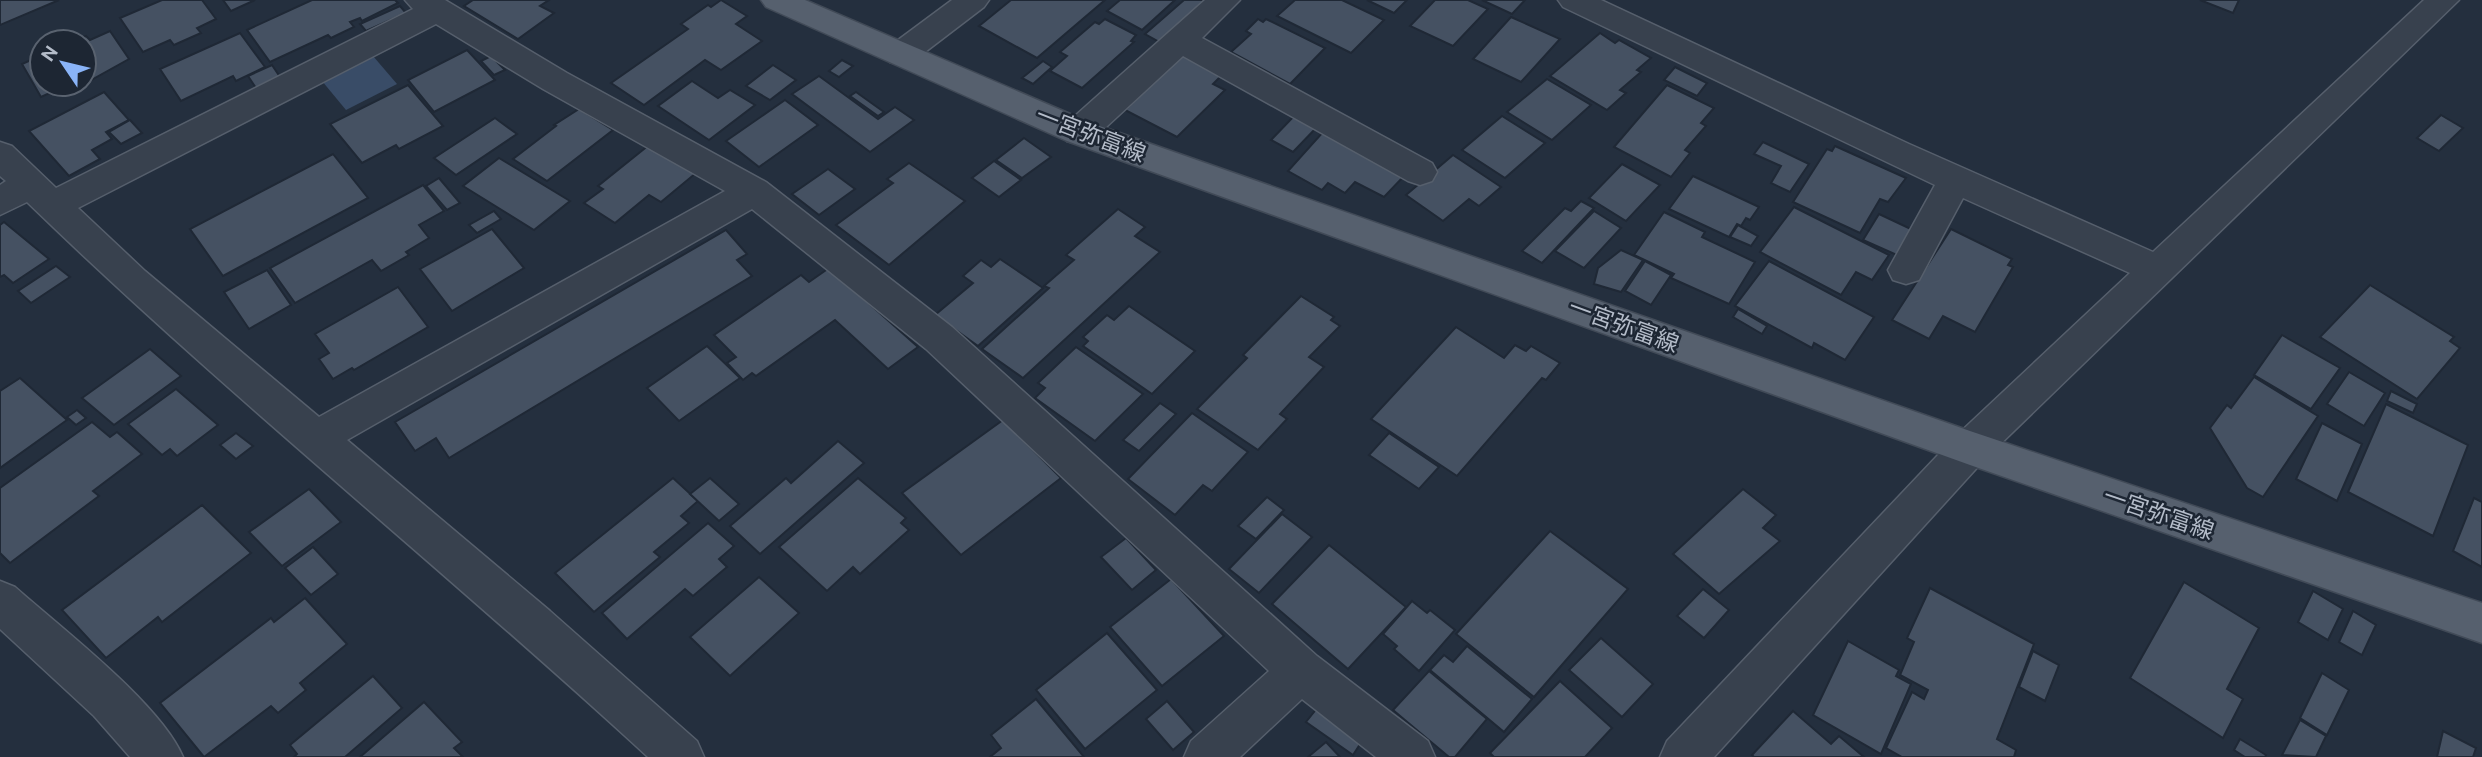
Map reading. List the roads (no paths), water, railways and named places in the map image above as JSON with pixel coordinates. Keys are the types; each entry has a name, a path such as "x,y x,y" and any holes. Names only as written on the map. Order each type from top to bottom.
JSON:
{"main road":[{"name":"一宮弥富線","path":"777,0 1079,132 1970,448 2482,623"}],"street":[{"path":"901,54 972,0"},
{"path":"1079,132 1224,0"},
{"path":"1574,0 1956,179 2158,270"},
{"path":"1683,757 1970,448 2443,0"},
{"path":"27,197 428,6 754,191 939,338 1301,671 1412,757"},
{"path":"1180,40 1420,172"},
{"path":"0,155 27,197 132,282 535,625 681,757"},
{"path":"1906,270 1956,179"},
{"path":"316,438 754,191"},
{"path":"0,601 110,701 160,757"},
{"path":"1207,757 1301,671"}],"water":[{"path":"373,56 397,84 346,110 322,81"}]}
